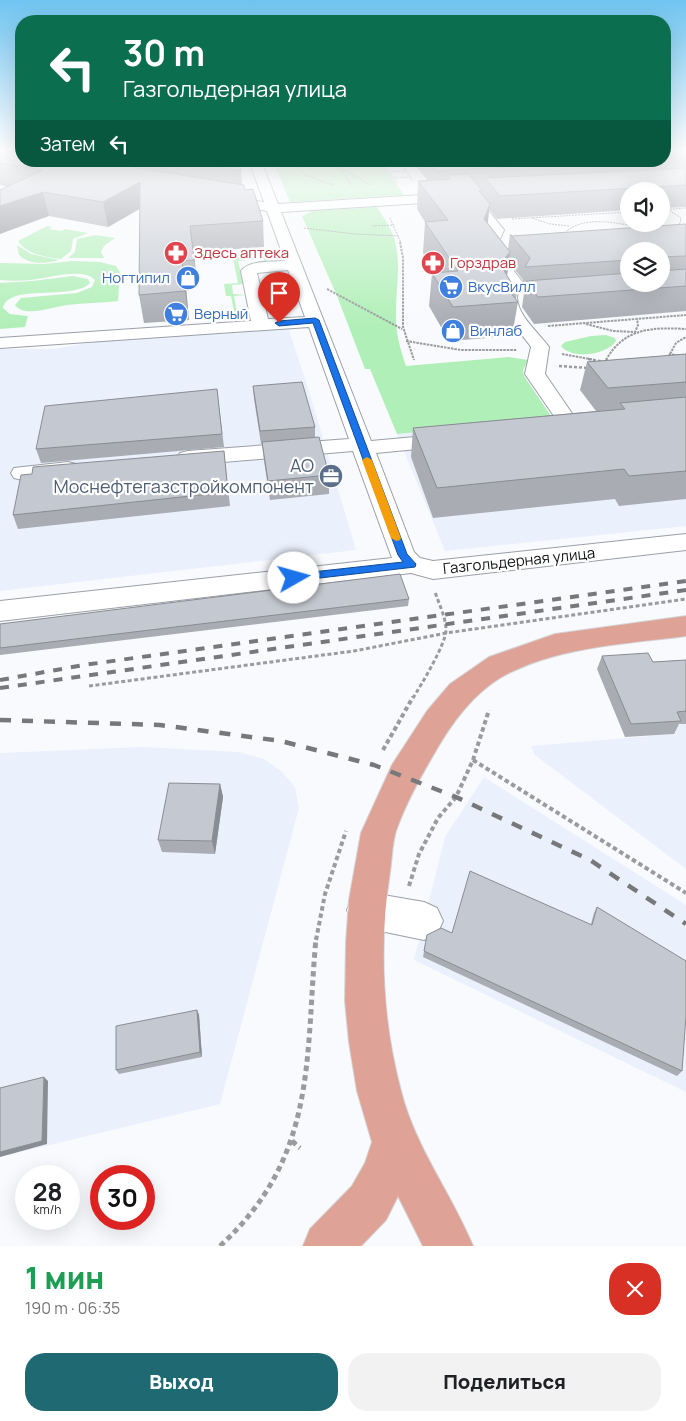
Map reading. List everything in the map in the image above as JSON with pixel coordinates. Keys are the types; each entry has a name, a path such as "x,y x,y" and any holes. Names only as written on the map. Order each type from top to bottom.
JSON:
{"main road":[{"path":"449,1246 394,1142 379,1091 370,1042 366,1000 366,910 378,833 408,768 438,720 461,692 499,665 526,653 555,644 686,626"},
{"path":"327,1246 370,1203 385,1174 394,1142"}],"street":[{"path":"273,209 403,555 411,564"},
{"path":"480,209 497,231 489,244 490,250 522,283 509,292 508,301 539,345 536,376 572,428"},
{"path":"261,325 249,271 257,268 294,265"},
{"path":"508,301 526,300"},
{"path":"0,343 21,343 315,320"},
{"path":"169,460 467,438"},
{"path":"22,473 91,467"},
{"name":"Газгольдерная улица","path":"411,564 434,570 686,542"},
{"path":"0,611 411,564"},
{"path":"366,910 416,905"}],"path":[{"path":"384,209 399,236 404,265 403,329 414,360"},
{"path":"670,211 681,218 680,223 671,229 677,229"},
{"path":"489,221 620,212"},
{"path":"578,215 587,223"},
{"path":"531,218 550,224 570,226 587,223 620,225"},
{"path":"372,226 394,225"},
{"path":"561,238 570,226"},
{"path":"304,228 355,234 399,236"},
{"path":"327,289 403,329"},
{"path":"543,320 548,326 686,315"},
{"path":"601,365 605,362 613,348 626,336 635,332 638,325 637,319"},
{"path":"583,323 613,331 635,332 658,328 686,329"},
{"path":"662,363 676,343 686,337"},
{"path":"406,341 457,350 494,352"},
{"path":"670,354 686,357"},
{"path":"538,358 576,356 610,363"},
{"path":"538,358 565,368 590,368"},
{"path":"605,362 607,368"},
{"path":"378,758 428,672 446,633 446,623 435,591"},
{"path":"89,686 354,651 446,633 686,599"},
{"path":"416,905 418,854 438,818 456,797 473,760 489,710"},
{"path":"473,760 686,893"},
{"path":"220,1246 258,1205 292,1141 298,1118 308,1046 317,931 326,888 348,824"},
{"path":"292,1141 300,1148"}],"shaded area":[{"path":"288,327 356,550 0,591 0,349 53,349 94,342"},
{"path":"553,419 686,424 686,526 445,551 397,434"},
{"path":"686,724 686,869 535,755 531,746 674,734 670,725"},
{"path":"142,747 239,752 264,759 281,771 295,787 299,808 220,1104 0,1157 0,753"},
{"path":"484,777 686,905 686,1092 414,960 445,837"}],"green space":[{"path":"378,209 390,228 396,245 398,264 396,326 406,366 509,357 528,360 523,370 524,376 553,419 397,434 370,369 365,369 337,296 302,216 313,211"},
{"path":"47,226 52,227 49,229 61,231 65,229 88,233 73,239 71,251 61,259 32,252 18,241"},
{"path":"96,235 115,238 104,246 101,252 104,258 68,258 75,252 77,239"},
{"path":"17,245 31,254 59,260 43,263 28,261 19,255"},
{"path":"265,254 268,264 266,265 264,259 238,261 244,284 232,285 233,294 246,295 234,296 238,320 236,320 231,296 226,296 224,284 238,283 233,258 220,257"},
{"path":"72,261 100,262 116,266 120,272 118,301 25,311 15,305 21,298 77,293 92,287 95,280 83,274 74,274 27,280 0,280 0,263 45,264"},
{"path":"73,276 88,279 90,283 82,288 70,291 28,294 7,300 3,308 10,314 28,316 25,327 0,329 0,283"},
{"path":"606,335 615,338 616,341 605,350 589,354 573,353 561,346 565,342 591,336"}],"building":[{"path":"140,209 259,209 263,221 190,226 194,260 182,261 185,291 139,295"},
{"path":"440,209 488,209 484,219 510,252 505,258 503,269 517,292 510,292 518,302 453,307 432,273 458,271 425,222 448,220"},
{"path":"686,224 686,256 670,257 670,242 620,242 620,261 525,267 530,258 510,234 512,236 620,229 620,232 670,232 670,225"},
{"path":"686,269 686,286 670,287 670,270"},
{"path":"620,274 620,291 538,297 526,281"},
{"path":"686,354 686,382 608,388 587,362"},
{"path":"302,382 315,427 260,431 253,386"},
{"path":"217,389 222,434 36,449 45,406"},
{"path":"686,397 686,471 629,476 624,469 437,488 413,428 625,409 620,403"},
{"path":"319,437 329,475 268,481 262,442"},
{"path":"224,451 228,492 13,515 21,475 32,474 33,467"},
{"path":"400,574 409,599 0,648 0,624"},
{"path":"648,653 653,662 686,660 686,711 677,712 681,721 631,724 602,656"},
{"path":"169,783 220,784 212,841 158,840"},
{"path":"470,871 592,925 597,907 686,961 686,1016 682,1071 424,951 427,935 441,928 452,933"},
{"path":"197,1010 200,1052 116,1070 116,1026"},
{"path":"44,1077 42,1141 0,1152 0,1088"}],"railway":[{"path":"0,680 84,665 686,581"},
{"path":"0,688 686,590"},
{"path":"0,720 160,725 281,741 374,765 456,797 590,860 686,924"}],"slow traffic":[{"path":"367,460 396,538"}],"place":[{"name":"Здесь аптека","path":"176,253"},
{"name":"Горздрав","path":"433,263"},
{"name":"Ногтипил","path":"188,278"},
{"name":"ВкусВилл","path":"451,287"},
{"name":"Верный","path":"176,314"},
{"name":"Винлаб","path":"453,331"},
{"name":"АО Моснефтегазстройкомпонент","path":"331,476"}],"route":[{"path":"279,323 315,320 403,555 411,564 294,578"}]}
